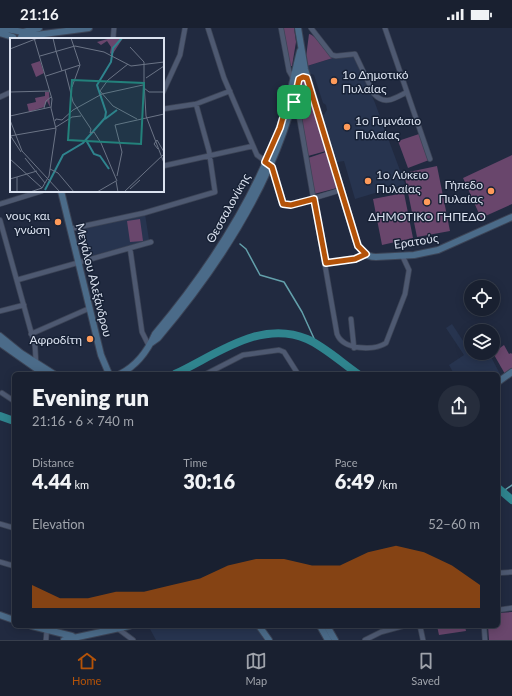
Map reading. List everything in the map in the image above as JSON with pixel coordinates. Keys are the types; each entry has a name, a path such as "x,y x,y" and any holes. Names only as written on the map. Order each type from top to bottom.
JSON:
{"street":[{"path":"1,28 17,34 39,28"},
{"path":"0,33 17,34 88,28"},
{"path":"113,38 114,28"},
{"path":"165,82 182,51 185,28"},
{"path":"208,28 230,92 253,146 259,157 268,163 282,203 288,205 314,199 341,190"},
{"path":"281,28 289,71 296,79 303,77 307,78"},
{"path":"298,28 302,58 307,78 358,246 366,254 355,259 326,263"},
{"path":"311,28 332,55 355,54 374,94 382,101 391,100 407,92"},
{"path":"385,28 430,159"},
{"name":"Θεσσαλονίκης","path":"296,79 301,44"},
{"name":"Θεσσαλονίκης","path":"123,372 134,364 150,344 162,333 231,241 246,205 284,132 302,58"},
{"path":"0,97 10,92"},
{"path":"164,109 196,104 230,92"},
{"path":"291,101 299,116 326,263 337,334 343,341 354,348 382,345 386,343 405,296 409,270 402,256"},
{"path":"70,229 144,213 212,193 216,190 210,156 196,104"},
{"path":"164,166 253,146"},
{"path":"0,204 39,192"},
{"name":"Μεγάλου Αλεξάνδρου","path":"61,192 101,355 108,372"},
{"name":"Ερατούς","path":"366,254 376,257 402,256 442,249 512,217"},
{"path":"0,220 24,305 35,350 36,363"},
{"path":"17,280 151,242"},
{"path":"130,248 142,332 150,344"},
{"path":"0,311 24,305"},
{"path":"31,334 90,308"},
{"path":"351,319 354,348"},
{"path":"0,336 26,357 51,372"},
{"path":"0,343 41,372"},
{"path":"26,357 32,355 35,350"},
{"path":"210,372 243,356 274,350 284,352 297,372"},
{"path":"500,381 512,372"},
{"path":"2,393 12,400"},
{"path":"0,524 12,527"},
{"path":"0,562 12,565"},
{"path":"500,573 512,572"},
{"path":"500,610 512,608"},
{"path":"0,615 12,619"},
{"path":"46,640 46,628 76,637"},
{"path":"64,640 117,628 133,640"},
{"path":"260,628 269,640"},
{"path":"321,628 328,640"},
{"path":"328,628 336,640"},
{"path":"378,628 381,632"},
{"path":"365,640 381,632 396,628"},
{"path":"420,628 423,640"},
{"path":"484,628 485,640"}],"shaded area":[{"path":"283,28 294,28 296,42 292,66 290,66"},
{"path":"309,34 336,57 307,66 306,57"},
{"path":"353,52 375,103 405,184 355,199 344,161 337,162 323,116 327,110 326,105 323,103 314,75 309,73 307,66"},
{"path":"303,79 305,80 326,151 308,156 300,116 298,94"},
{"path":"419,134 429,160 408,168 398,141"},
{"path":"326,152 337,188 314,194 308,158"},
{"name":"Γήπεδο Πυλαίας","path":"512,155 512,204 481,218 463,178"},
{"name":"ΔΗΜΟΤΙΚΟ ΓΗΠΕΔΟ","path":"437,166 450,231 417,237 404,173"},
{"name":"ΔΗΜΟΤΙΚΟ ΓΗΠΕΔΟ","path":"404,193 413,238 382,245 373,199"},
{"path":"145,214 149,240 84,258 76,229"},
{"path":"140,219 143,241 130,242 127,221"},
{"path":"452,324 464,342 464,355 446,328"},
{"path":"504,345 509,354 512,354 512,368 505,374 497,360 500,360 500,348"},
{"path":"464,355 464,360 493,360 499,372 453,372 449,365"},
{"path":"512,612 512,640 489,640 488,628 500,628 500,613"},
{"path":"256,628 264,640 156,640 150,629"},
{"path":"437,628 465,628 466,631 439,635"}],"waterway":[{"path":"240,244 246,249 260,275 284,282 302,312 317,345"},
{"path":"179,372 222,349 255,336 272,333 290,334 314,342 355,372"},
{"path":"0,416 12,420"},
{"path":"502,492 512,485"},
{"path":"500,490 512,500"}],"place":[{"name":"1ο Δημοτικό Πυλαίας","path":"334,81"},
{"name":"1ο Γυμνάσιο Πυλαίας","path":"347,127"},
{"name":"1ο Λύκειο Πυλαίας","path":"368,181"},
{"name":"Γήπεδο Πυλαίας","path":"491,191"},
{"name":"ΔΗΜΟΤΙΚΟ ΓΗΠΕΔΟ","path":"427,202"},
{"name":"νους και γνώση","path":"58,222"},
{"name":"Αφροδίτη","path":"90,339"}],"route":[{"path":"303,77 307,78 358,246 366,254 358,259 326,263 314,199 291,205 284,205 282,203 272,167 270,164 265,162 280,128 288,100 294,102 299,79 303,77"}]}
